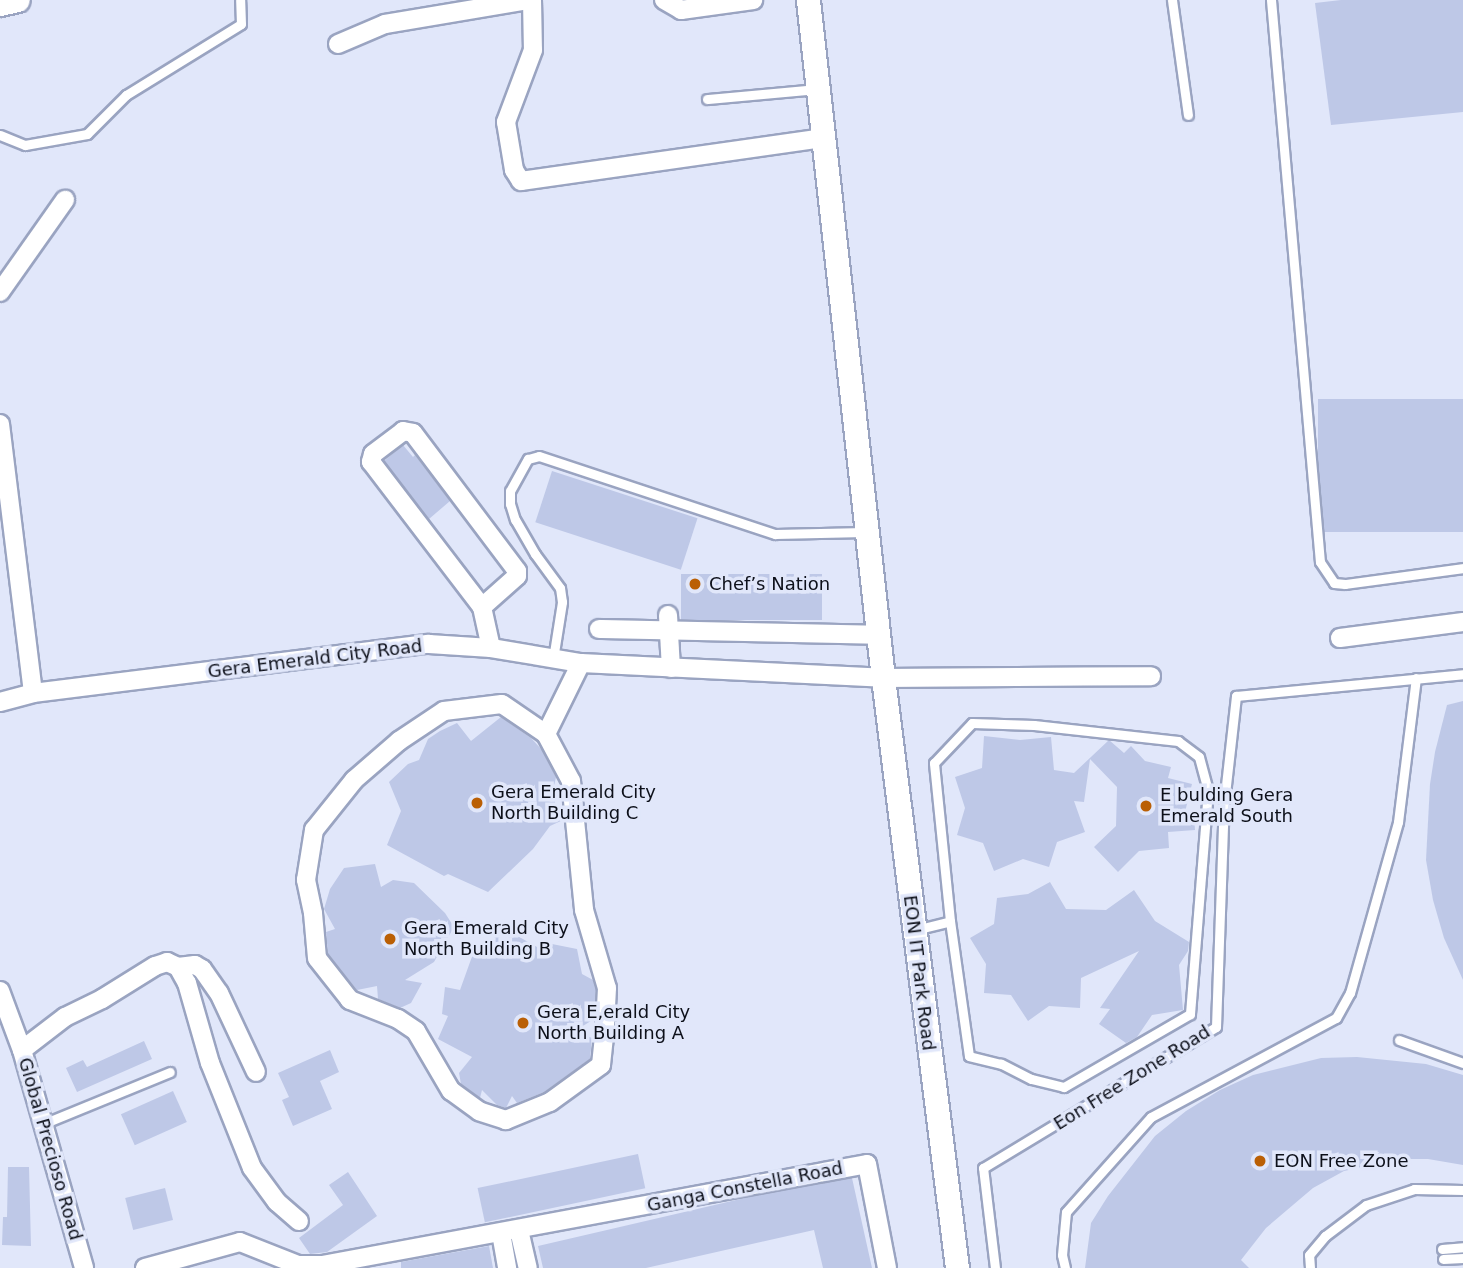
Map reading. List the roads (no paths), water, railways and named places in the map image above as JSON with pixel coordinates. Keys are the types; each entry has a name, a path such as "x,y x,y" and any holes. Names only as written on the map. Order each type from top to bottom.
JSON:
{"street":[{"path":"0,4 18,0"},
{"path":"338,44 385,24 531,0 533,50 506,122 514,170 521,181 824,138"},
{"path":"664,0 681,10 753,0"},
{"name":"EON IT Park Road","path":"808,0 883,678 957,1268"},
{"path":"0,292 65,200"},
{"path":"0,424 33,693"},
{"path":"482,607 517,576 517,571 413,433 403,431 373,454 371,462 482,607 491,648"},
{"path":"1340,638 1463,622"},
{"path":"599,629 668,623 878,635"},
{"path":"668,623 671,668"},
{"name":"Gera Emerald City Road","path":"0,702 33,693 429,644 491,648 581,663 883,678 1151,676"},
{"path":"547,734 581,663"},
{"path":"502,704 547,734 571,781 584,910 607,988 606,1027 601,1065 550,1102 506,1121 479,1111 451,1091 416,1031 398,1019 350,1000 317,958 313,913 306,880 314,830 354,780 399,741 444,711 502,704"},
{"path":"22,1050 65,1017 102,999 155,965 167,962 178,967 195,965 202,969 219,993 256,1072"},
{"path":"178,967 187,982 210,1063 252,1168 277,1202 299,1221"},
{"name":"Global Precioso Road","path":"0,991 22,1050 84,1268"},
{"name":"Ganga Constella Road","path":"145,1268 189,1262 240,1242 252,1244 264,1261 322,1265 867,1164 887,1268"},
{"path":"519,1230 528,1268"},
{"path":"501,1233 507,1268"}],"lane":[{"path":"0,135 24,145 87,134 126,95 241,23 240,0"},
{"path":"1172,0 1188,115"},
{"path":"1271,0 1320,562 1334,583 1345,584 1463,568"},
{"path":"707,99 818,89"},
{"path":"552,660 562,602 560,588 535,554 515,520 510,504 510,491 528,459 539,456 775,534 867,532"},
{"name":"Eon Free Zone Road","path":"995,1268 983,1168 1216,1027 1224,803 1236,696 1463,674"},
{"path":"1065,1268 1062,1255 1066,1212 1151,1117 1336,1017 1350,993 1398,822 1416,678"},
{"path":"972,723 1034,725 1178,741 1199,757 1209,790 1190,1014 1065,1087 1031,1079 1001,1064 969,1056 950,921 934,763 972,723"},
{"path":"914,930 950,921"},
{"path":"1399,1040 1463,1063"},
{"path":"43,1124 170,1072"},
{"path":"1310,1268 1310,1255 1325,1236 1366,1205 1414,1189 1463,1190"},
{"path":"1442,1249 1463,1247"},
{"path":"1443,1259 1463,1258"}],"place":[{"name":"Chef’s Nation","path":"695,584"},
{"name":"Gera Emerald City North Building C","path":"477,803"},
{"name":"E bulding Gera Emerald South","path":"1146,806"},
{"name":"Gera Emerald City North Building B","path":"390,939"},
{"name":"Gera E,erald City North Building A","path":"523,1023"},
{"name":"EON Free Zone","path":"1260,1161"}]}
